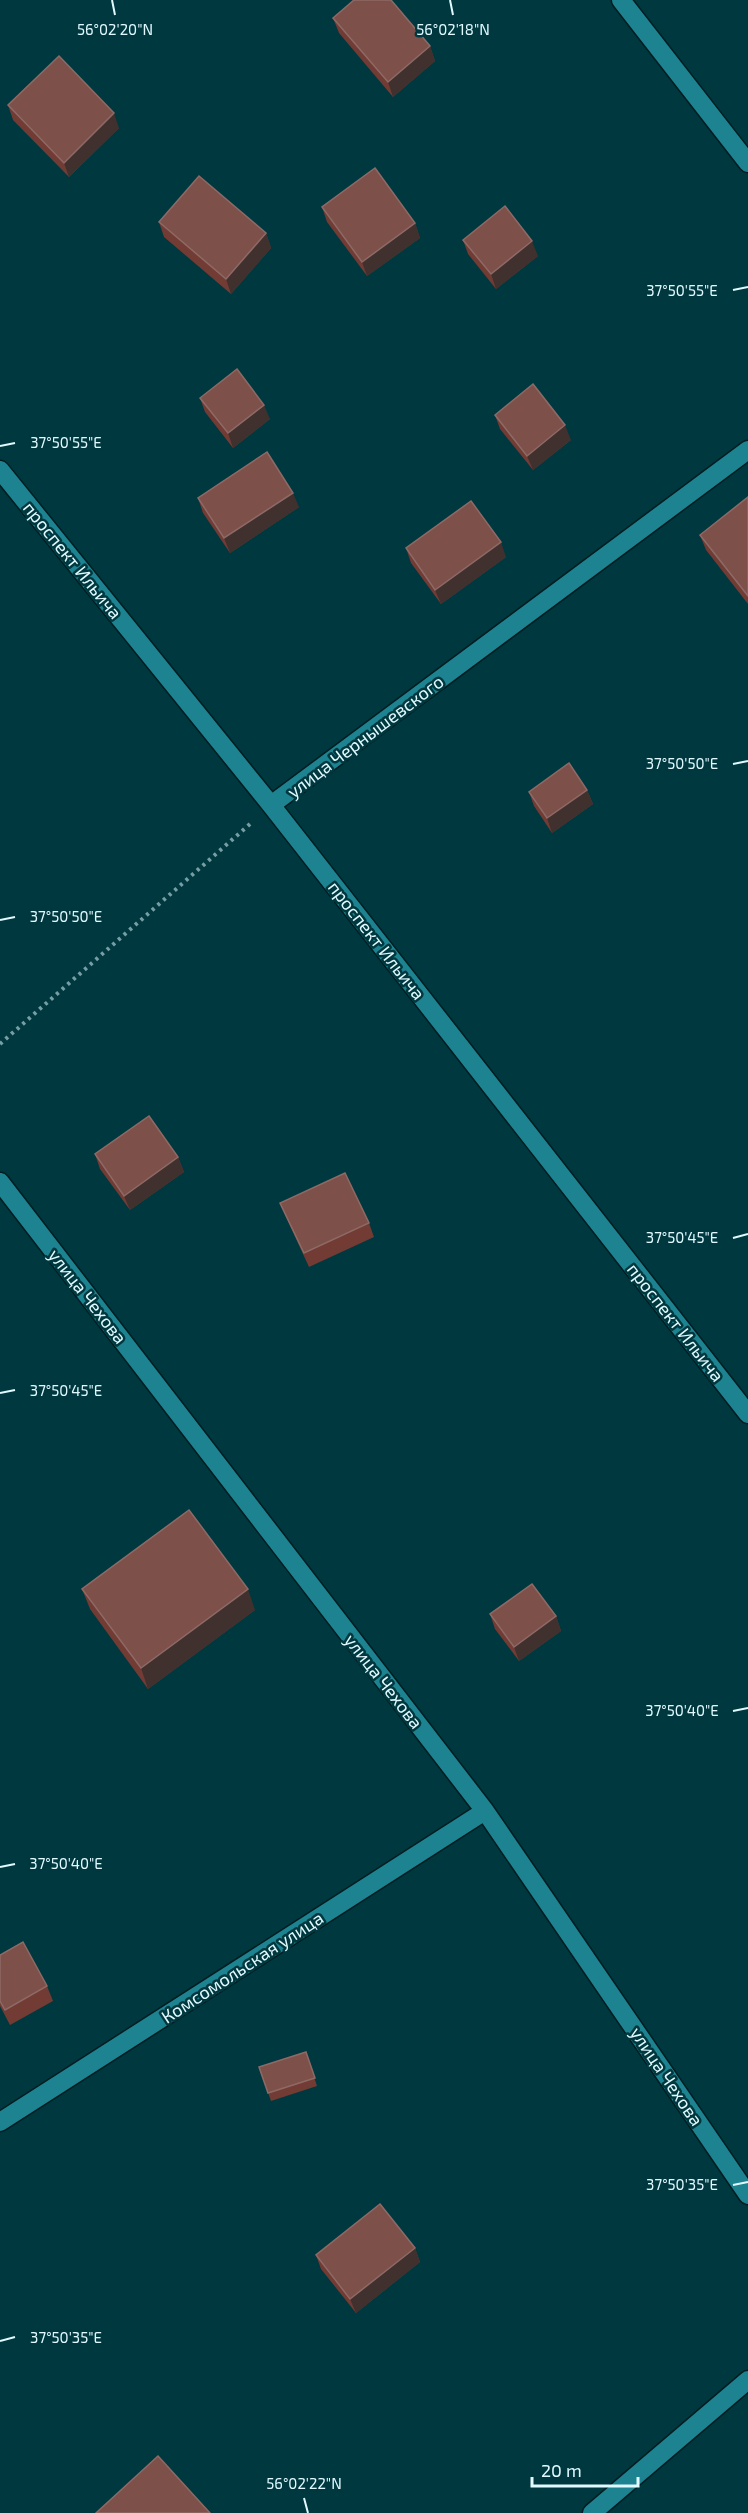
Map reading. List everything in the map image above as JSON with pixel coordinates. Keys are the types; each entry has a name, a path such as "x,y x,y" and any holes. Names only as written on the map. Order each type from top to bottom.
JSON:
{"street":[{"path":"621,0 748,163"},
{"name":"улица Чернышевского","path":"271,805 748,450"},
{"name":"проспект Ильича","path":"0,470 271,805 748,1414"},
{"name":"улица Чехова","path":"0,1182 484,1811 748,2195"},
{"name":"Комсомольская улица","path":"0,2122 484,1811"},
{"path":"592,2513 748,2380"}],"path":[{"name":"улица Чернышевского","path":"0,1044 271,805"}],"building":[{"path":"354,0 391,0 430,46 388,82 333,18"},
{"path":"59,56 114,113 64,163 8,105"},
{"path":"375,168 415,223 362,262 322,207"},
{"path":"199,176 266,233 226,279 159,222"},
{"path":"505,206 532,241 491,274 463,240"},
{"path":"237,369 264,405 228,433 200,398"},
{"path":"533,384 565,425 527,456 495,415"},
{"path":"267,452 293,493 224,538 198,498"},
{"path":"748,497 748,596 700,535"},
{"path":"471,501 501,542 435,590 406,548"},
{"path":"569,763 587,790 547,818 529,792"},
{"path":"149,1116 178,1157 124,1196 95,1154"},
{"path":"345,1173 369,1223 304,1253 280,1203"},
{"path":"189,1510 248,1589 141,1668 82,1589"},
{"path":"532,1584 556,1616 514,1647 490,1614"},
{"path":"23,1942 47,1986 5,2010 0,2001 0,1955"},
{"path":"306,2052 315,2078 268,2093 259,2067"},
{"path":"380,2204 415,2248 350,2299 316,2255"},
{"path":"158,2456 210,2513 96,2513"}]}
